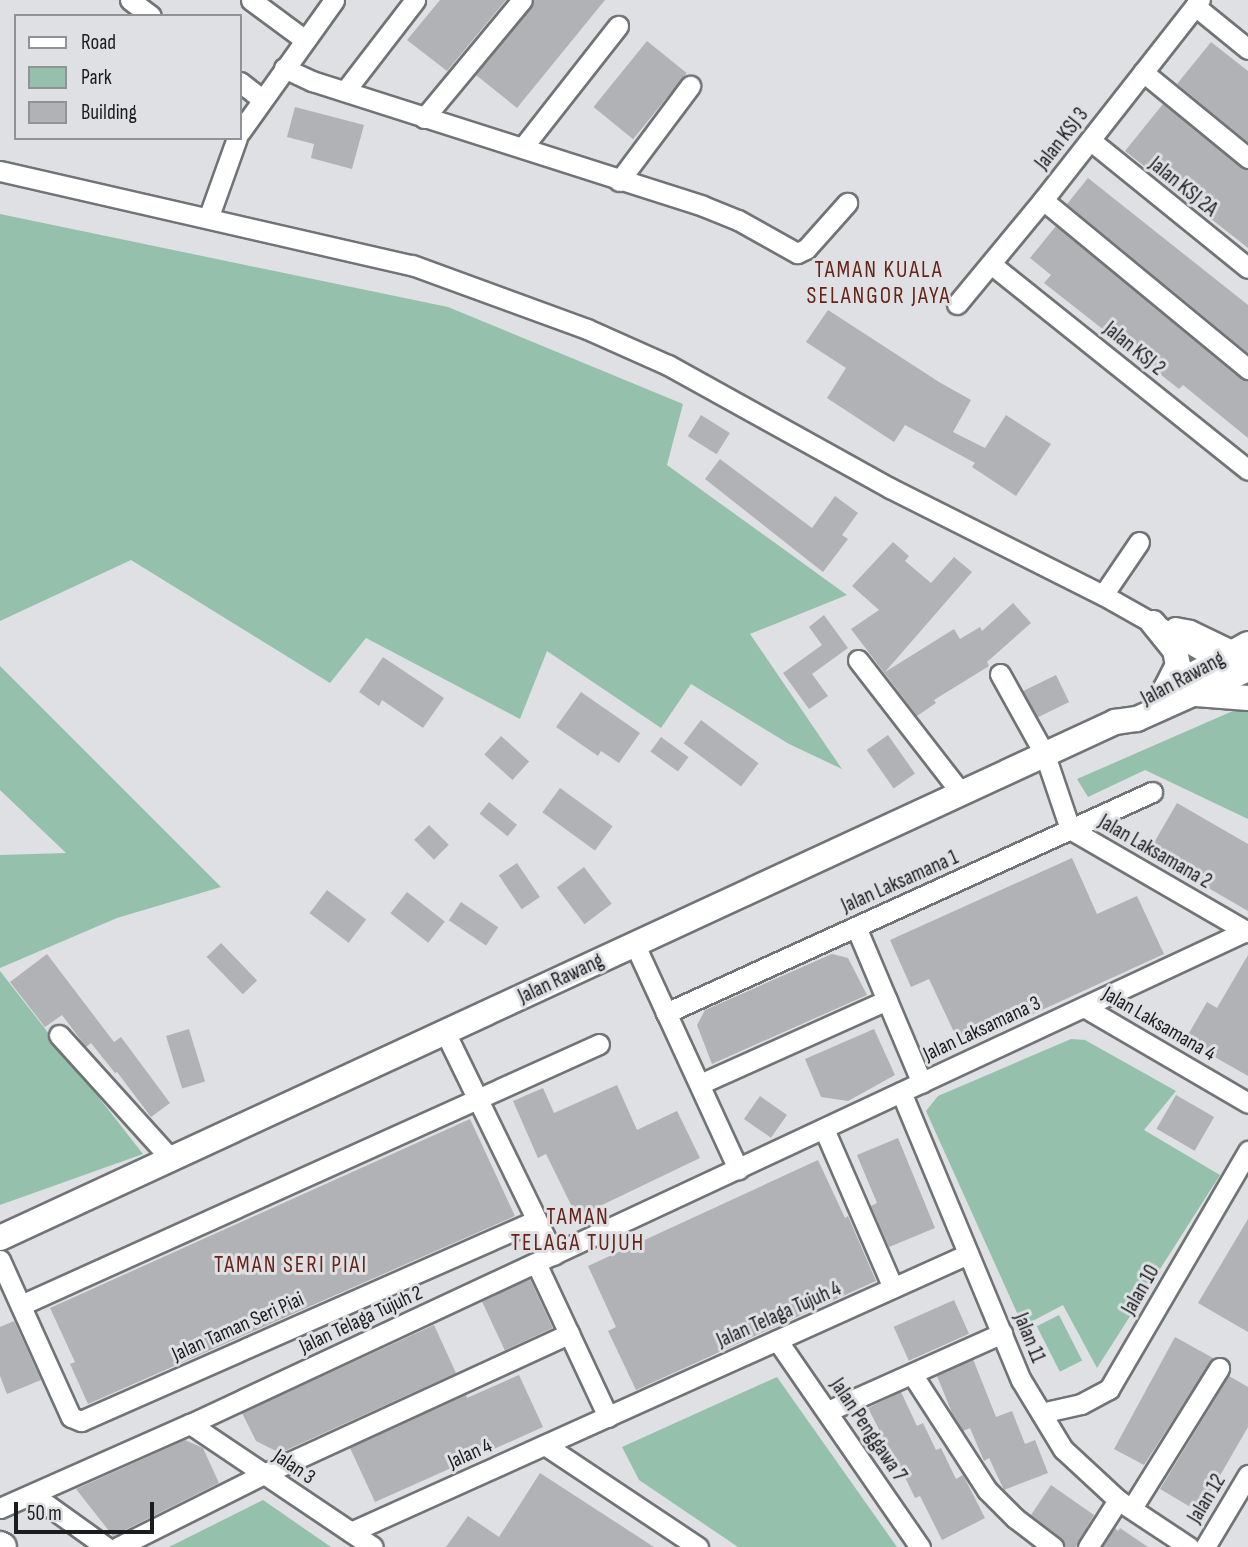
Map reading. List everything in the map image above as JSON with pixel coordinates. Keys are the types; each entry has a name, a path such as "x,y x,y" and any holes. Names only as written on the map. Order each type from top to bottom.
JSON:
{"main road":[{"path":"1153,623 1175,650 1178,665 1166,689"},
{"name":"Jalan Rawang","path":"1122,719 1132,707 1166,689 1241,662"},
{"name":"Jalan Rawang","path":"0,1238 1122,719 1137,719 1193,694 1241,662"},
{"path":"1193,694 1248,698"}],"street":[{"path":"130,0 148,14"},
{"path":"251,0 305,40"},
{"path":"242,129 334,0"},
{"path":"345,91 415,0"},
{"path":"424,118 522,0"},
{"path":"1197,3 1248,49"},
{"name":"Jalan KSJ 3","path":"957,304 1043,200 1197,3"},
{"path":"523,147 618,26"},
{"path":"284,68 312,81 424,118 523,147 618,181 703,206 738,220 797,253 806,249 847,203"},
{"path":"1143,72 1248,158"},
{"path":"242,84 262,99"},
{"path":"618,181 690,86"},
{"path":"209,216 236,140"},
{"name":"Jalan KSJ 2A","path":"1090,140 1248,268"},
{"path":"0,171 209,216 412,265 587,329 668,365 890,488 1104,595 1153,623 1241,662"},
{"path":"1043,200 1248,369"},
{"name":"Jalan KSJ 2","path":"991,264 1248,470"},
{"path":"1104,595 1139,542"},
{"path":"858,660 961,793"},
{"name":"Jalan Laksamana 2","path":"1000,674 1045,755 1070,829 1247,932"},
{"name":"Jalan Laksamana 1","path":"666,1013 1152,792"},
{"path":"856,927 922,1083"},
{"name":"Jalan Laksamana 3","path":"738,1169 1247,932"},
{"path":"635,944 738,1169"},
{"path":"700,1084 887,1000"},
{"name":"Jalan Laksamana 4","path":"1084,1007 1248,1103"},
{"path":"445,1032 536,1220 545,1259 569,1334 608,1417"},
{"path":"59,1035 171,1159"},
{"path":"12,1301 599,1044"},
{"name":"Jalan 11","path":"901,1092 1021,1380 1063,1449 1125,1504 1189,1547"},
{"path":"824,1129 893,1288"},
{"name":"Jalan 10","path":"1041,1413 1081,1404 1109,1389 1248,1151"},
{"name":"Jalan Telaga Tujuh 2","path":"0,1508 190,1424 738,1169"},
{"name":"Jalan Taman Seri Piai","path":"0,1259 12,1301 71,1417 81,1421 536,1220"},
{"name":"Jalan Telaga Tujuh 4","path":"608,1417 968,1254"},
{"path":"828,1411 1002,1333"},
{"path":"118,1547 264,1474 569,1334"},
{"name":"Jalan Penggawa 7","path":"777,1340 920,1547"},
{"path":"1088,1547 1125,1504 1219,1368"},
{"path":"912,1374 987,1490 1015,1518 1053,1547"},
{"name":"Jalan 4","path":"351,1532 608,1417"},
{"name":"Jalan 3","path":"190,1424 373,1547"},
{"path":"545,1445 698,1547"},
{"name":"Jalan 12","path":"1205,1547 1248,1475"},
{"path":"32,1494 107,1547"}],"green space":[{"path":"0,214 448,307 683,404 667,465 847,595 750,634 842,769 789,744 691,684 661,728 547,651 520,719 366,638 330,683 131,560 0,621"},
{"path":"0,666 221,887 117,918 0,968 0,855 66,853 0,790"},
{"path":"1242,707 1248,710 1248,819 1145,770 1088,797 1077,779"},
{"path":"0,971 143,1154 0,1205"},
{"path":"1071,1039 1085,1040 1176,1091 1144,1130 1220,1175 1097,1368 1063,1305 1023,1326 926,1111 938,1096"},
{"path":"1059,1315 1082,1360 1060,1372 1037,1326"},
{"path":"777,1377 897,1547 738,1547 639,1480 622,1447"},
{"path":"263,1500 331,1547 169,1547"}],"building":[{"path":"440,0 506,0 447,71 407,40"},
{"path":"534,0 605,0 517,108 476,75 531,8"},
{"path":"647,41 687,73 633,139 594,107"},
{"path":"1211,42 1248,71 1248,142 1177,84"},
{"path":"1163,104 1240,167 1248,170 1248,248 1125,151"},
{"path":"295,107 364,125 352,169 311,158 314,144 287,137"},
{"path":"1088,178 1248,305 1248,353 1067,204"},
{"path":"1056,226 1240,378 1248,381 1248,438 1183,385 1179,389 1044,283 1051,275 1030,258"},
{"path":"828,310 971,400 953,432 985,448 1006,415 1051,444 1016,496 972,467 975,463 905,425 894,442 827,398 846,368 806,342"},
{"path":"701,415 730,433 717,454 688,436"},
{"path":"720,459 812,528 835,496 858,513 842,535 848,539 823,572 705,479"},
{"path":"893,542 909,556 905,561 931,583 954,557 972,572 885,672 954,629 960,639 980,627 982,631 1013,603 1031,623 987,662 989,666 934,700 936,703 917,716 851,629 879,610 852,586"},
{"path":"824,615 848,648 812,674 828,696 809,709 783,673 822,645 809,627"},
{"path":"383,657 444,698 423,728 382,700 379,706 359,692"},
{"path":"1056,675 1069,702 1036,718 1023,691"},
{"path":"581,692 640,733 619,763 601,751 598,756 556,727"},
{"path":"701,720 759,763 741,786 684,743"},
{"path":"888,735 915,774 894,788 867,750"},
{"path":"501,736 529,761 513,780 484,755"},
{"path":"661,737 689,757 678,772 650,752"},
{"path":"560,788 613,826 595,850 542,812"},
{"path":"489,802 517,825 508,836 480,814"},
{"path":"1177,803 1248,844 1248,911 1148,853"},
{"path":"429,825 449,845 434,860 414,840"},
{"path":"1072,858 1097,914 1137,896 1164,954 961,1047 929,979 911,987 890,940"},
{"path":"517,863 540,897 522,909 499,875"},
{"path":"584,867 612,904 585,924 557,887"},
{"path":"327,890 366,919 349,943 310,913"},
{"path":"407,892 445,922 428,943 390,913"},
{"path":"461,902 498,927 486,945 449,920"},
{"path":"221,943 257,980 243,994 207,957"},
{"path":"47,954 114,1042 121,1037 170,1103 151,1117 117,1072 115,1073 91,1043 86,1047 62,1015 45,1027 10,982"},
{"path":"832,954 848,958 867,995 712,1064 697,1025 705,1010"},
{"path":"1248,955 1248,1076 1185,1040 1207,1002 1217,1008"},
{"path":"189,1029 205,1082 182,1089 166,1036"},
{"path":"874,1029 895,1075 848,1101 821,1097 805,1059"},
{"path":"617,1085 637,1130 677,1111 700,1158 577,1217 546,1154 538,1158 513,1101 543,1088 554,1113"},
{"path":"1176,1095 1214,1117 1195,1151 1156,1129"},
{"path":"760,1096 787,1115 771,1138 744,1119"},
{"path":"470,1119 515,1216 88,1404 70,1364 75,1362 50,1308"},
{"path":"898,1138 935,1228 889,1247 871,1206 877,1203 857,1155"},
{"path":"818,1160 845,1218 848,1216 876,1281 636,1390 608,1331 616,1327 588,1266"},
{"path":"1248,1219 1248,1332 1198,1303"},
{"path":"530,1279 553,1328 505,1350 482,1301"},
{"path":"954,1300 969,1334 909,1361 894,1327"},
{"path":"14,1321 41,1380 7,1394 0,1376 0,1327"},
{"path":"434,1325 456,1373 280,1453 256,1441 242,1413"},
{"path":"1175,1337 1213,1358 1144,1465 1114,1449"},
{"path":"973,1359 996,1417 1012,1411 1025,1444 1035,1440 1048,1473 1004,1490 989,1458 984,1461 970,1428 963,1431 952,1413 937,1376"},
{"path":"519,1375 543,1427 375,1502 350,1448 466,1395 467,1398"},
{"path":"1229,1376 1248,1387 1248,1427 1199,1512 1160,1489"},
{"path":"901,1392 917,1426 923,1423 936,1450 941,1448 956,1479 963,1475 985,1518 942,1540 920,1496 915,1498 900,1467 893,1471 880,1443 885,1441 868,1408"},
{"path":"185,1440 203,1448 219,1483 113,1536 76,1489"},
{"path":"540,1473 654,1547 446,1547 468,1516 499,1537"},
{"path":"1051,1485 1094,1515 1076,1547 1065,1547 1060,1537 1031,1515"},
{"path":"1115,1528 1118,1531 1120,1528 1148,1547 1103,1547"}],"district":[{"name":"TAMAN KUALA SELANGOR JAYA","path":"879,283"},
{"name":"TAMAN TELAGA TUJUH","path":"578,1230"},
{"name":"TAMAN SERI PIAI","path":"291,1265"}]}
